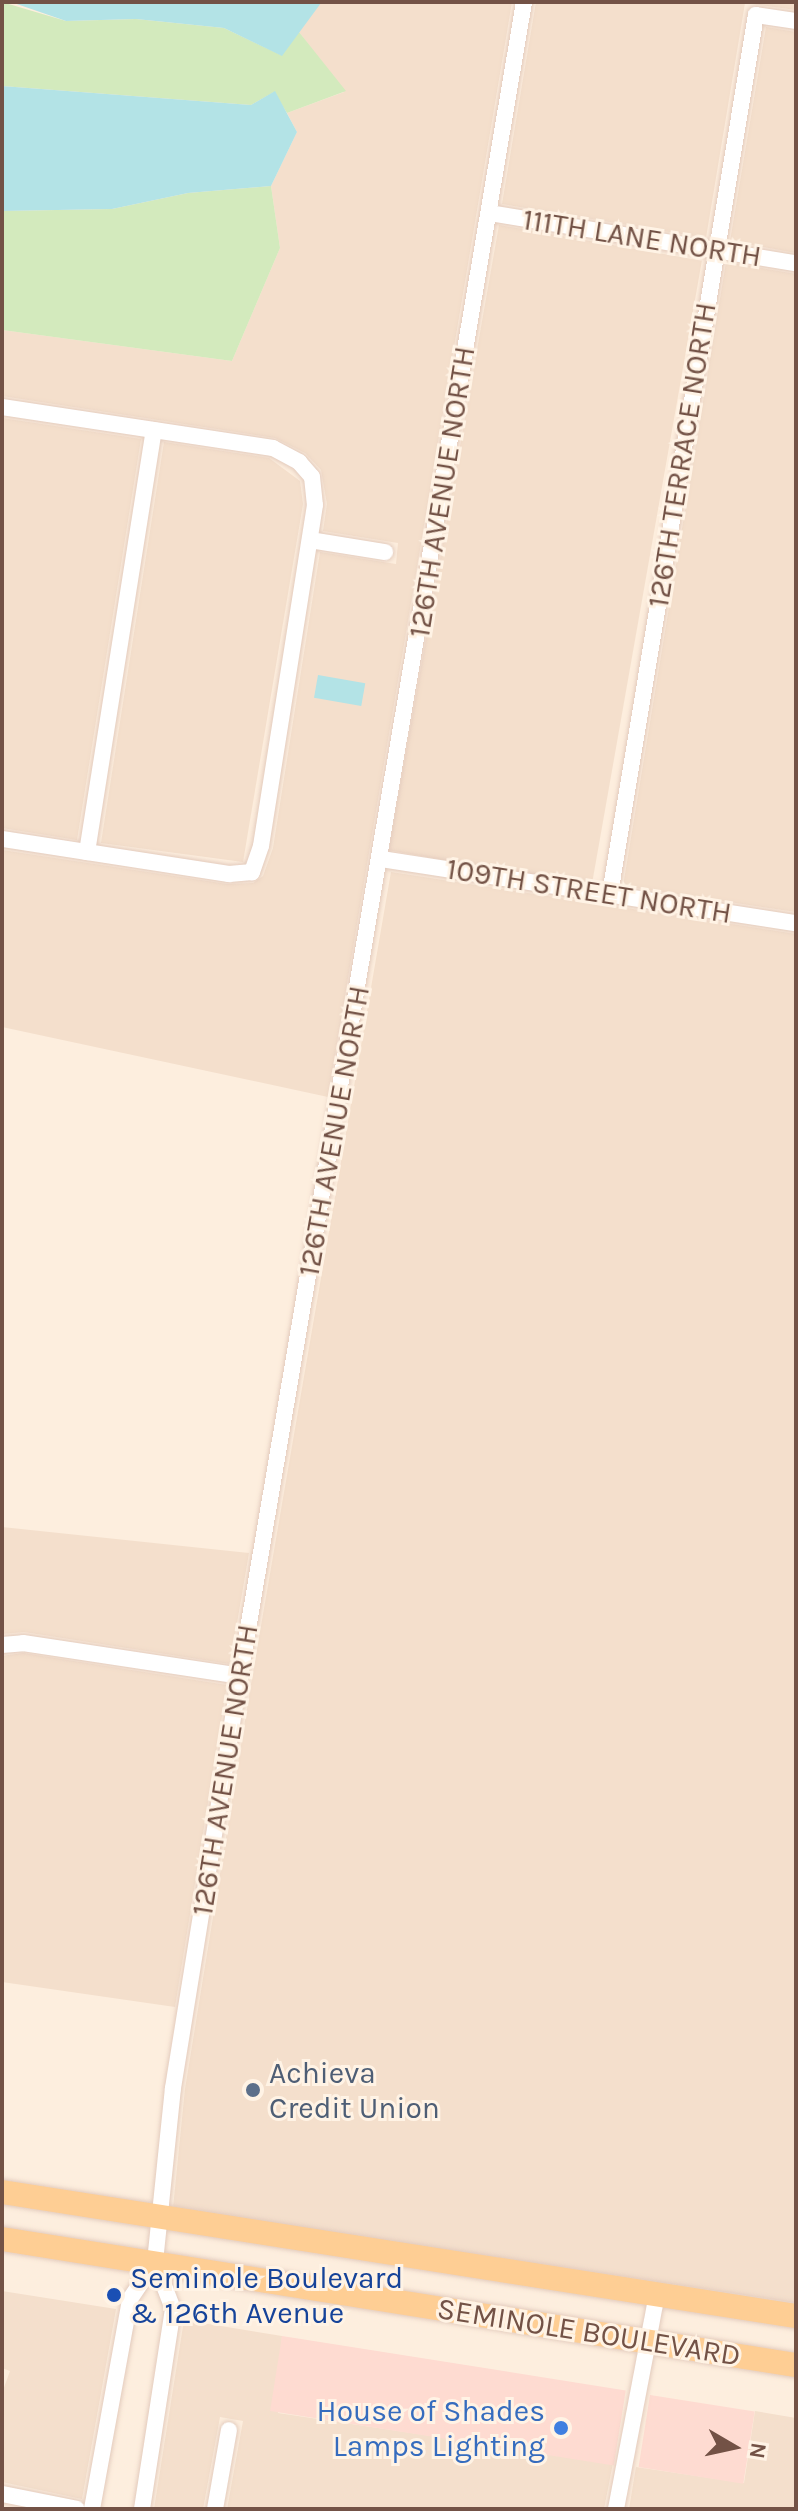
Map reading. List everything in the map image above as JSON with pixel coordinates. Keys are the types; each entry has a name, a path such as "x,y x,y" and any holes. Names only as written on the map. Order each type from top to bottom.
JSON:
{"main road":[{"name":"SEMINOLE BOULEVARD","path":"2,2192 796,2316"},
{"name":"SEMINOLE BOULEVARD","path":"2,2239 796,2365"}],"street":[{"name":"126TH AVENUE NORTH","path":"155,2262 173,2088 240,1676 524,2"},
{"name":"126TH TERRACE NORTH","path":"610,894 756,15 796,21"},
{"name":"111TH LANE NORTH","path":"489,213 796,263"},
{"path":"2,407 273,448 299,462 312,477 315,505 261,846 252,872 229,874 2,839"},
{"path":"87,852 154,430"},
{"path":"310,540 385,552"},
{"name":"109TH STREET NORTH","path":"381,859 796,923"},
{"path":"2,1645 23,1643 240,1676"},
{"path":"92,2509 130,2299 155,2262"},
{"path":"142,2509 173,2309 155,2262"},
{"path":"616,2509 657,2294"},
{"path":"215,2509 229,2430"},
{"path":"2,2494 77,2509"}],"shaded area":[{"path":"320,2 512,2 328,1097 2,1027 2,850 227,884 253,883 263,876 273,848 320,552 396,564 398,543 323,531 327,504 321,470 305,453 275,438 2,396 2,330 232,361 280,248 271,186 297,132 287,113 344,92 299,32"},
{"path":"536,2 796,2 796,10 745,3 706,238 502,204"},
{"path":"766,27 796,32 796,253 730,241"},
{"path":"499,225 702,261 592,886 389,850"},
{"path":"726,262 796,274 796,912 623,886"},
{"path":"2,418 141,439 77,840 2,828"},
{"path":"164,442 269,458 300,481 303,504 243,862 101,843"},
{"path":"391,872 796,934 796,2303 173,2208 185,2089 252,1678"},
{"path":"2,1527 249,1553 230,1664 24,1632 2,1634"},
{"path":"23,1653 227,1685 175,2007 2,1982 2,1656"},
{"path":"2,2291 116,2309 82,2499 2,2482 2,2393 10,2371 2,2368"},
{"path":"184,2320 282,2336 278,2413 613,2463 604,2509 227,2509 243,2421 220,2417 203,2509 154,2509"},
{"path":"282,2336 626,2390 614,2466 270,2411"},
{"path":"650,2395 755,2412 743,2484 639,2467"},
{"path":"755,2411 796,2418 796,2507 629,2509 636,2467 744,2483"}],"green space":[{"path":"2,2 66,21 136,19 224,28 281,55 299,32 346,91 287,113 274,92 251,105 2,86"},
{"path":"271,186 280,248 232,361 2,330 2,211 112,209 188,193"}],"water":[{"path":"11,2 321,3 282,56 224,28 136,19 66,21"},
{"path":"2,86 251,105 275,91 297,132 271,186 188,193 112,209 2,211"},
{"path":"318,675 365,683 361,706 314,698"}],"place":[{"name":"Achieva Credit Union","path":"253,2090"},
{"name":"Seminole Boulevard & 126th Avenue","path":"114,2295"},
{"name":"House of Shades Lamps Lighting","path":"561,2428"}]}
